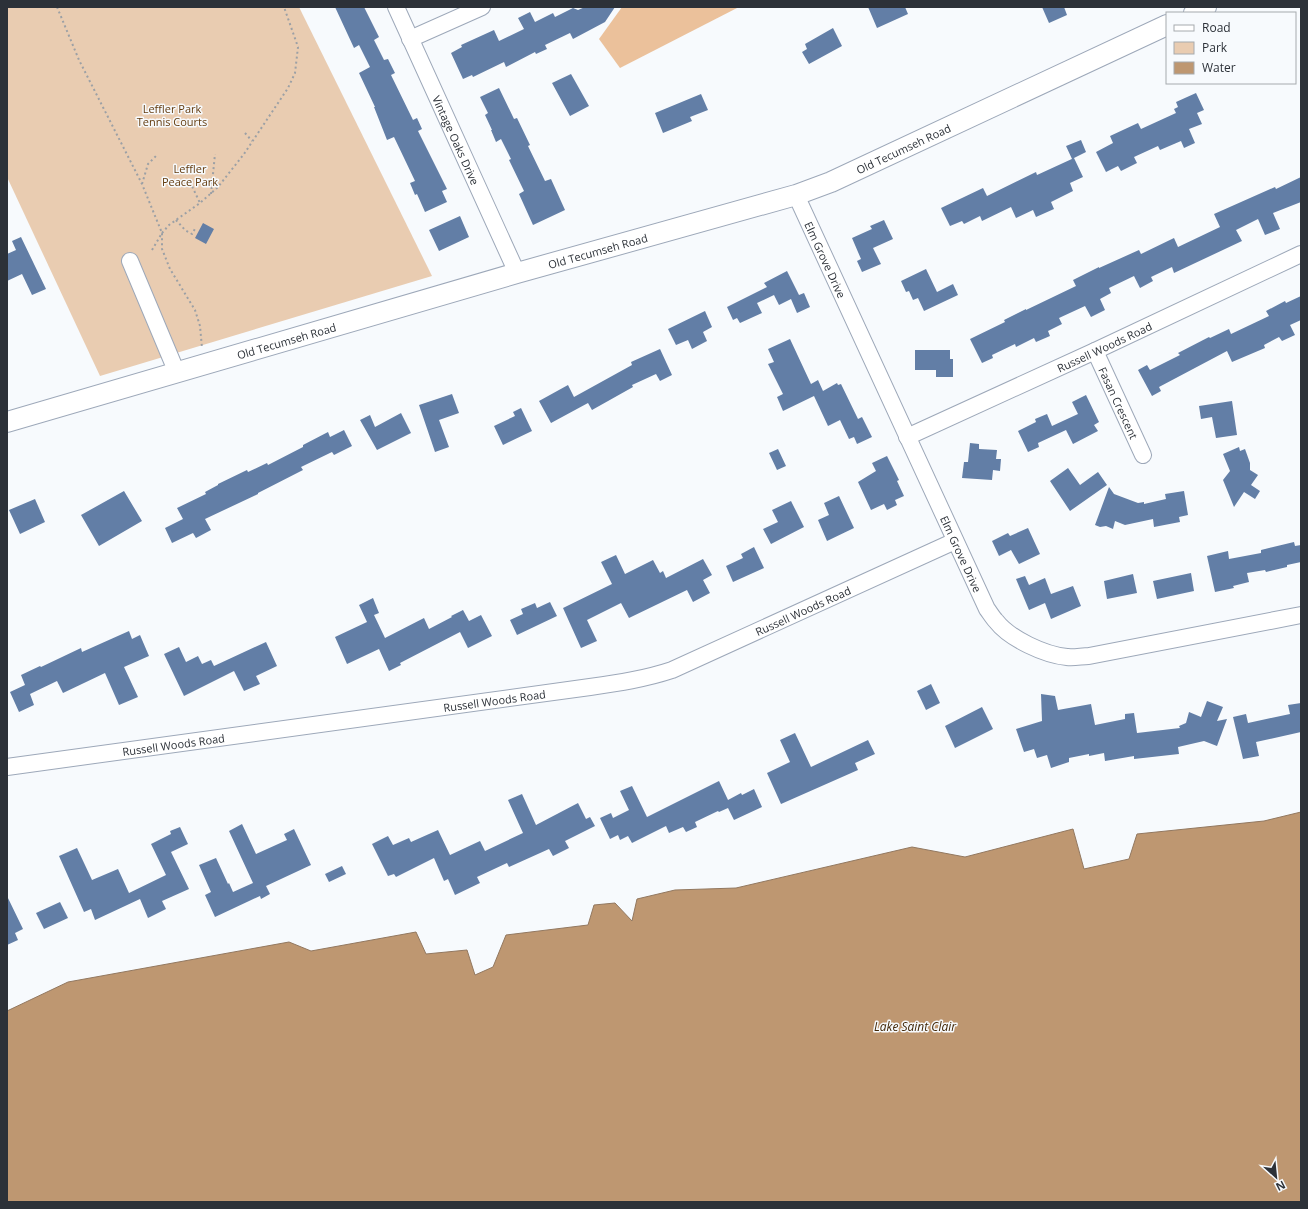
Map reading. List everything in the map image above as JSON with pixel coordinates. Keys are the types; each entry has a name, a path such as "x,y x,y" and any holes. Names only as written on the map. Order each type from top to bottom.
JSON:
{"main road":[{"path":"1196,12 1206,7"},
{"name":"Old Tecumseh Road","path":"7,422 518,273 796,195 831,182 1166,25"}],"street":[{"name":"Vintage Oaks Drive","path":"396,7 518,273"},
{"path":"410,38 482,7"},
{"name":"Elm Grove Drive","path":"796,195 987,609 996,622 1008,632 1027,644 1049,653 1067,657 1089,656 1301,615"},
{"name":"Russell Woods Road","path":"907,437 1301,254"},
{"path":"130,261 178,373"},
{"name":"Fasan Crescent","path":"1095,351 1143,455"},
{"name":"Russell Woods Road","path":"7,767 625,682 651,677 686,663 955,541"}],"path":[{"path":"57,7 80,60 142,184 162,233 162,249 170,269 195,310 200,326 203,365"},
{"path":"152,250 162,233 169,225 211,195 218,187 252,141 288,88 295,73 298,47 284,7"},
{"path":"245,133 252,141"},
{"path":"142,184 148,164 158,154"},
{"path":"211,195 215,154"},
{"path":"190,182 200,203"},
{"path":"176,220 185,230 192,234 196,227"}],"green space":[{"name":"Leffler Peace Park","path":"7,7 299,7 432,276 100,376 7,177"}],"shaded area":[{"path":"622,7 739,7 620,68 599,39"}],"water":[{"name":"Lake Saint Clair","path":"1301,812 1301,1202 7,1202 7,1011 68,982 289,942 311,951 416,932 426,954 467,950 475,975 493,967 506,935 588,925 594,905 615,903 632,921 637,899 675,890 736,888 912,847 965,857 1073,829 1084,869 1129,859 1137,834 1264,821"}],"building":[{"path":"335,7 364,7 379,37 374,40 384,60 388,59 395,73 391,75 413,120 417,118 422,129 418,131 447,189 442,191 447,202 425,212 417,194 415,195 410,183 415,181 394,137 387,140 375,107 359,73 370,67 359,45 354,48"},
{"path":"585,7 615,7 605,22 573,39 570,33 545,45 547,49 536,54 535,52 506,67 504,62 473,77 472,75 463,79 451,53 462,47 461,45 494,30 499,41 524,29 518,18 530,12 535,22 553,13 555,17 573,8 578,10"},
{"path":"868,7 905,7 908,14 877,28"},
{"path":"1042,7 1064,7 1067,15 1049,23"},
{"path":"833,28 842,46 809,64 802,52 807,49 805,44"},
{"path":"571,74 589,106 570,116 552,83"},
{"path":"499,88 514,119 517,118 530,145 528,146 545,181 551,179 565,210 533,225 519,194 524,191 509,160 511,159 501,139 496,142 485,115 488,113 480,97"},
{"path":"1196,93 1204,110 1197,113 1202,124 1189,129 1195,143 1184,148 1181,141 1160,150 1158,146 1134,157 1137,163 1121,171 1118,166 1106,172 1096,152 1113,143 1110,136 1138,123 1141,129 1176,113 1174,109 1178,107 1176,102"},
{"path":"701,94 708,110 690,117 692,121 663,133 655,113"},
{"path":"1081,140 1086,152 1072,159 1066,146"},
{"path":"1074,158 1083,177 1070,183 1073,191 1051,202 1054,209 1036,217 1033,210 1016,218 1011,207 982,221 980,216 964,224 962,221 950,226 941,208 983,188 987,196 1036,172 1037,175"},
{"path":"1301,177 1301,202 1273,213 1280,229 1265,235 1258,219 1236,230 1242,241 1174,273 1172,267 1151,277 1153,281 1140,288 1134,276 1109,288 1111,293 1100,299 1105,310 1091,317 1085,306 1059,318 1062,324 1048,331 1050,336 1036,342 1034,338 1016,347 1015,344 992,355 993,358 982,363 970,339 1005,322 1004,320 1026,309 1076,286 1073,280 1099,267 1139,250 1141,254 1174,238 1178,247 1220,227 1214,214 1275,187 1276,189"},
{"path":"460,216 469,237 439,251 429,230"},
{"path":"884,220 893,239 873,248 881,264 862,272 857,261 861,259 852,238 872,229 870,226"},
{"path":"203,223 214,229 206,244 195,238"},
{"path":"21,237 46,289 32,295 22,274 7,281 7,254 16,250 12,241"},
{"path":"926,269 937,292 953,284 958,295 924,311 918,298 913,300 909,291 906,292 901,281"},
{"path":"787,271 799,295 804,293 810,307 797,313 791,299 779,305 774,295 757,303 762,313 740,323 737,318 733,320 727,307 767,287 764,283"},
{"path":"1301,296 1301,320 1290,325 1295,335 1282,341 1279,337 1264,345 1265,348 1232,362 1227,351 1159,387 1161,391 1152,396 1138,370 1147,365 1150,370 1180,355 1178,353 1209,337 1210,338 1229,329 1231,334 1269,316 1266,311 1285,301 1286,303"},
{"path":"705,311 712,327 703,332 707,341 692,349 688,340 676,345 668,329"},
{"path":"790,339 811,384 818,380 823,391 837,383 838,385 841,384 858,419 862,417 872,437 857,444 854,437 849,439 840,420 828,426 814,396 783,411 777,397 783,394 768,364 774,362 768,349"},
{"path":"660,349 672,375 660,381 656,374 632,385 633,387 592,410 588,403 551,423 539,401 568,385 574,397 632,365 631,362"},
{"path":"915,350 950,350 950,359 953,359 953,377 936,377 936,370 915,370"},
{"path":"452,394 459,413 439,420 449,447 435,452 419,405"},
{"path":"1086,395 1099,422 1094,425 1098,431 1073,444 1066,430 1038,443 1039,447 1028,452 1018,431 1036,422 1035,419 1047,414 1052,426 1078,414 1072,402"},
{"path":"1232,401 1237,435 1216,438 1212,417 1201,419 1199,406"},
{"path":"521,408 532,431 503,445 494,426 515,416 513,412"},
{"path":"401,413 411,433 377,450 360,420 370,415 375,427"},
{"path":"344,430 352,446 334,455 332,452 301,467 303,470 258,494 205,519 211,530 196,538 193,533 172,543 165,528 183,519 177,508 206,494 205,492 218,484 247,470 248,472 267,463 268,465 328,432 330,437"},
{"path":"970,443 979,444 979,449 997,450 996,459 1001,459 1000,471 993,470 992,480 962,478 964,462 968,462"},
{"path":"1239,447 1240,451 1245,449 1250,463 1250,470 1258,475 1251,485 1260,491 1255,499 1244,492 1234,507 1223,480 1230,471 1223,454"},
{"path":"778,449 786,466 777,470 769,453"},
{"path":"887,456 899,480 897,481 904,496 895,500 897,505 887,510 884,504 871,510 858,482 876,471 872,463"},
{"path":"1068,468 1080,485 1098,472 1107,485 1070,511 1050,481"},
{"path":"1109,487 1114,494 1138,503 1144,502 1144,504 1166,499 1165,494 1184,491 1188,515 1179,517 1180,522 1154,527 1153,519 1125,525 1115,521 1113,529 1106,526 1100,527 1095,525"},
{"path":"124,491 142,521 99,546 81,515"},
{"path":"839,496 854,528 827,541 818,520 829,515 824,503"},
{"path":"35,499 45,522 20,534 9,510"},
{"path":"791,501 804,527 771,544 763,529 778,522 772,510"},
{"path":"1028,528 1040,554 1019,564 1011,550 999,556 992,541 1008,533 1010,536"},
{"path":"1294,542 1295,546 1301,545 1301,562 1266,572 1265,570 1247,573 1249,582 1233,586 1234,588 1215,592 1207,556 1228,551 1229,559 1261,553 1261,550"},
{"path":"754,547 764,568 733,582 726,566 743,558 741,554"},
{"path":"616,555 625,574 653,560 660,573 663,571 666,578 703,559 712,575 703,580 710,593 693,602 687,590 629,618 621,603 587,620 597,641 581,648 563,608 612,584 601,562"},
{"path":"1191,573 1194,591 1157,599 1153,581"},
{"path":"1133,574 1137,593 1107,599 1104,581"},
{"path":"1025,576 1029,585 1045,578 1051,594 1073,586 1081,606 1051,619 1045,603 1029,610 1016,579"},
{"path":"373,598 379,613 374,615 385,638 424,618 429,629 463,610 469,621 481,615 492,636 468,648 460,632 400,663 401,665 389,671 379,649 347,664 335,637 367,622 359,605"},
{"path":"550,602 557,616 517,635 510,620 523,614 521,609 535,603 537,608"},
{"path":"129,631 132,639 140,635 149,656 124,667 138,697 119,705 105,673 63,693 57,681 30,694 34,705 19,712 10,692 25,685 21,675 81,648 82,652"},
{"path":"266,642 277,666 256,676 260,684 244,691 234,671 184,696 164,654 179,647 186,662 198,656 202,664 211,660 214,666"},
{"path":"931,684 940,703 926,710 917,691"},
{"path":"1041,694 1055,696 1058,710 1091,704 1095,725 1125,719 1125,714 1134,713 1137,733 1180,728 1179,726 1186,723 1189,712 1201,717 1207,701 1223,707 1217,721 1227,719 1217,746 1204,741 1178,747 1179,754 1134,759 1134,756 1105,761 1104,753 1089,756 1089,754 1069,758 1069,762 1051,768 1047,755 1037,758 1034,749 1024,752 1016,729 1042,721"},
{"path":"1301,703 1301,732 1256,742 1259,756 1243,759 1233,717 1246,714 1248,723 1290,714 1288,705"},
{"path":"982,707 993,729 955,748 945,726"},
{"path":"795,733 811,767 868,740 875,754 855,763 858,770 781,804 767,773 790,762 780,740"},
{"path":"719,781 728,800 741,793 742,795 754,789 762,807 734,820 728,808 695,822 697,827 686,832 683,827 669,833 666,826 632,843 628,836 620,840 618,835 610,839 600,818 611,813 613,818 629,810 620,791 632,786 647,817"},
{"path":"522,794 536,825 578,803 586,819 590,817 595,826 565,841 569,848 553,856 549,849 509,867 507,863 477,877 480,883 455,895 448,879 444,881 434,858 396,877 394,874 388,876 372,844 388,836 393,845 409,838 411,842 438,830 450,855 480,841 485,851 523,833 508,800"},
{"path":"242,824 256,854 287,840 284,834 294,829 311,865 266,886 270,894 261,899 260,896 215,917 205,895 211,892 199,865 216,858 233,892 253,883 229,831"},
{"path":"180,827 188,844 171,852 189,889 162,901 166,909 148,918 140,899 95,920 91,909 84,912 59,856 77,848 92,880 118,869 129,893 166,875 151,844 171,834 170,831"},
{"path":"342,866 346,874 329,882 325,874"},
{"path":"7,896 23,929 15,933 18,940 7,945"},
{"path":"60,902 68,918 44,929 36,913"}],"park label":[{"name":"Leffler Park Tennis Courts","path":"172,114"}]}
